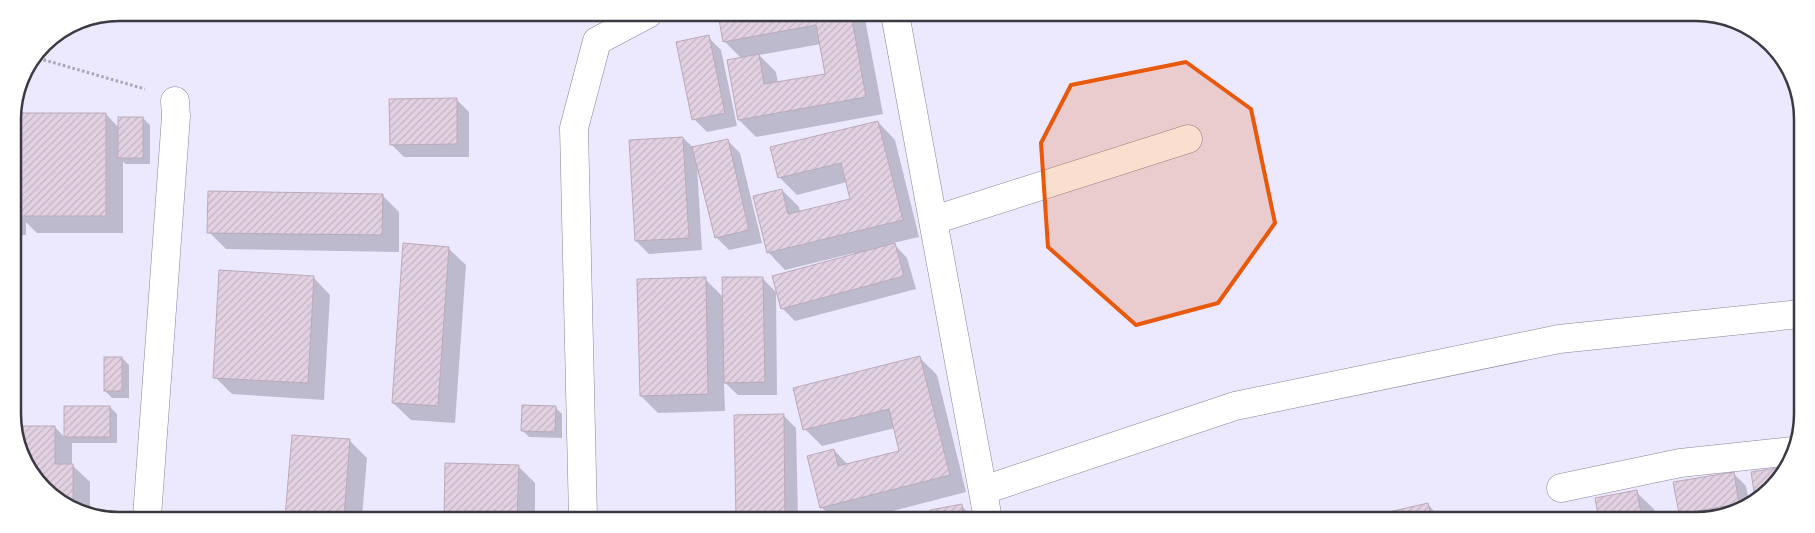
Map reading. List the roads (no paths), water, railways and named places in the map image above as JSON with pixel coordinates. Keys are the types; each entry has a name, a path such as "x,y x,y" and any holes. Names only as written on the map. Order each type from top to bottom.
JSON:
{"street":[{"path":"583,512 574,128 596,41 635,21"},
{"path":"896,21 987,512"},
{"path":"147,512 176,116 175,101"},
{"path":"934,220 1188,139"},
{"path":"984,490 1235,406 1559,339 1794,315"},
{"path":"1561,488 1680,463 1786,452"}]}
